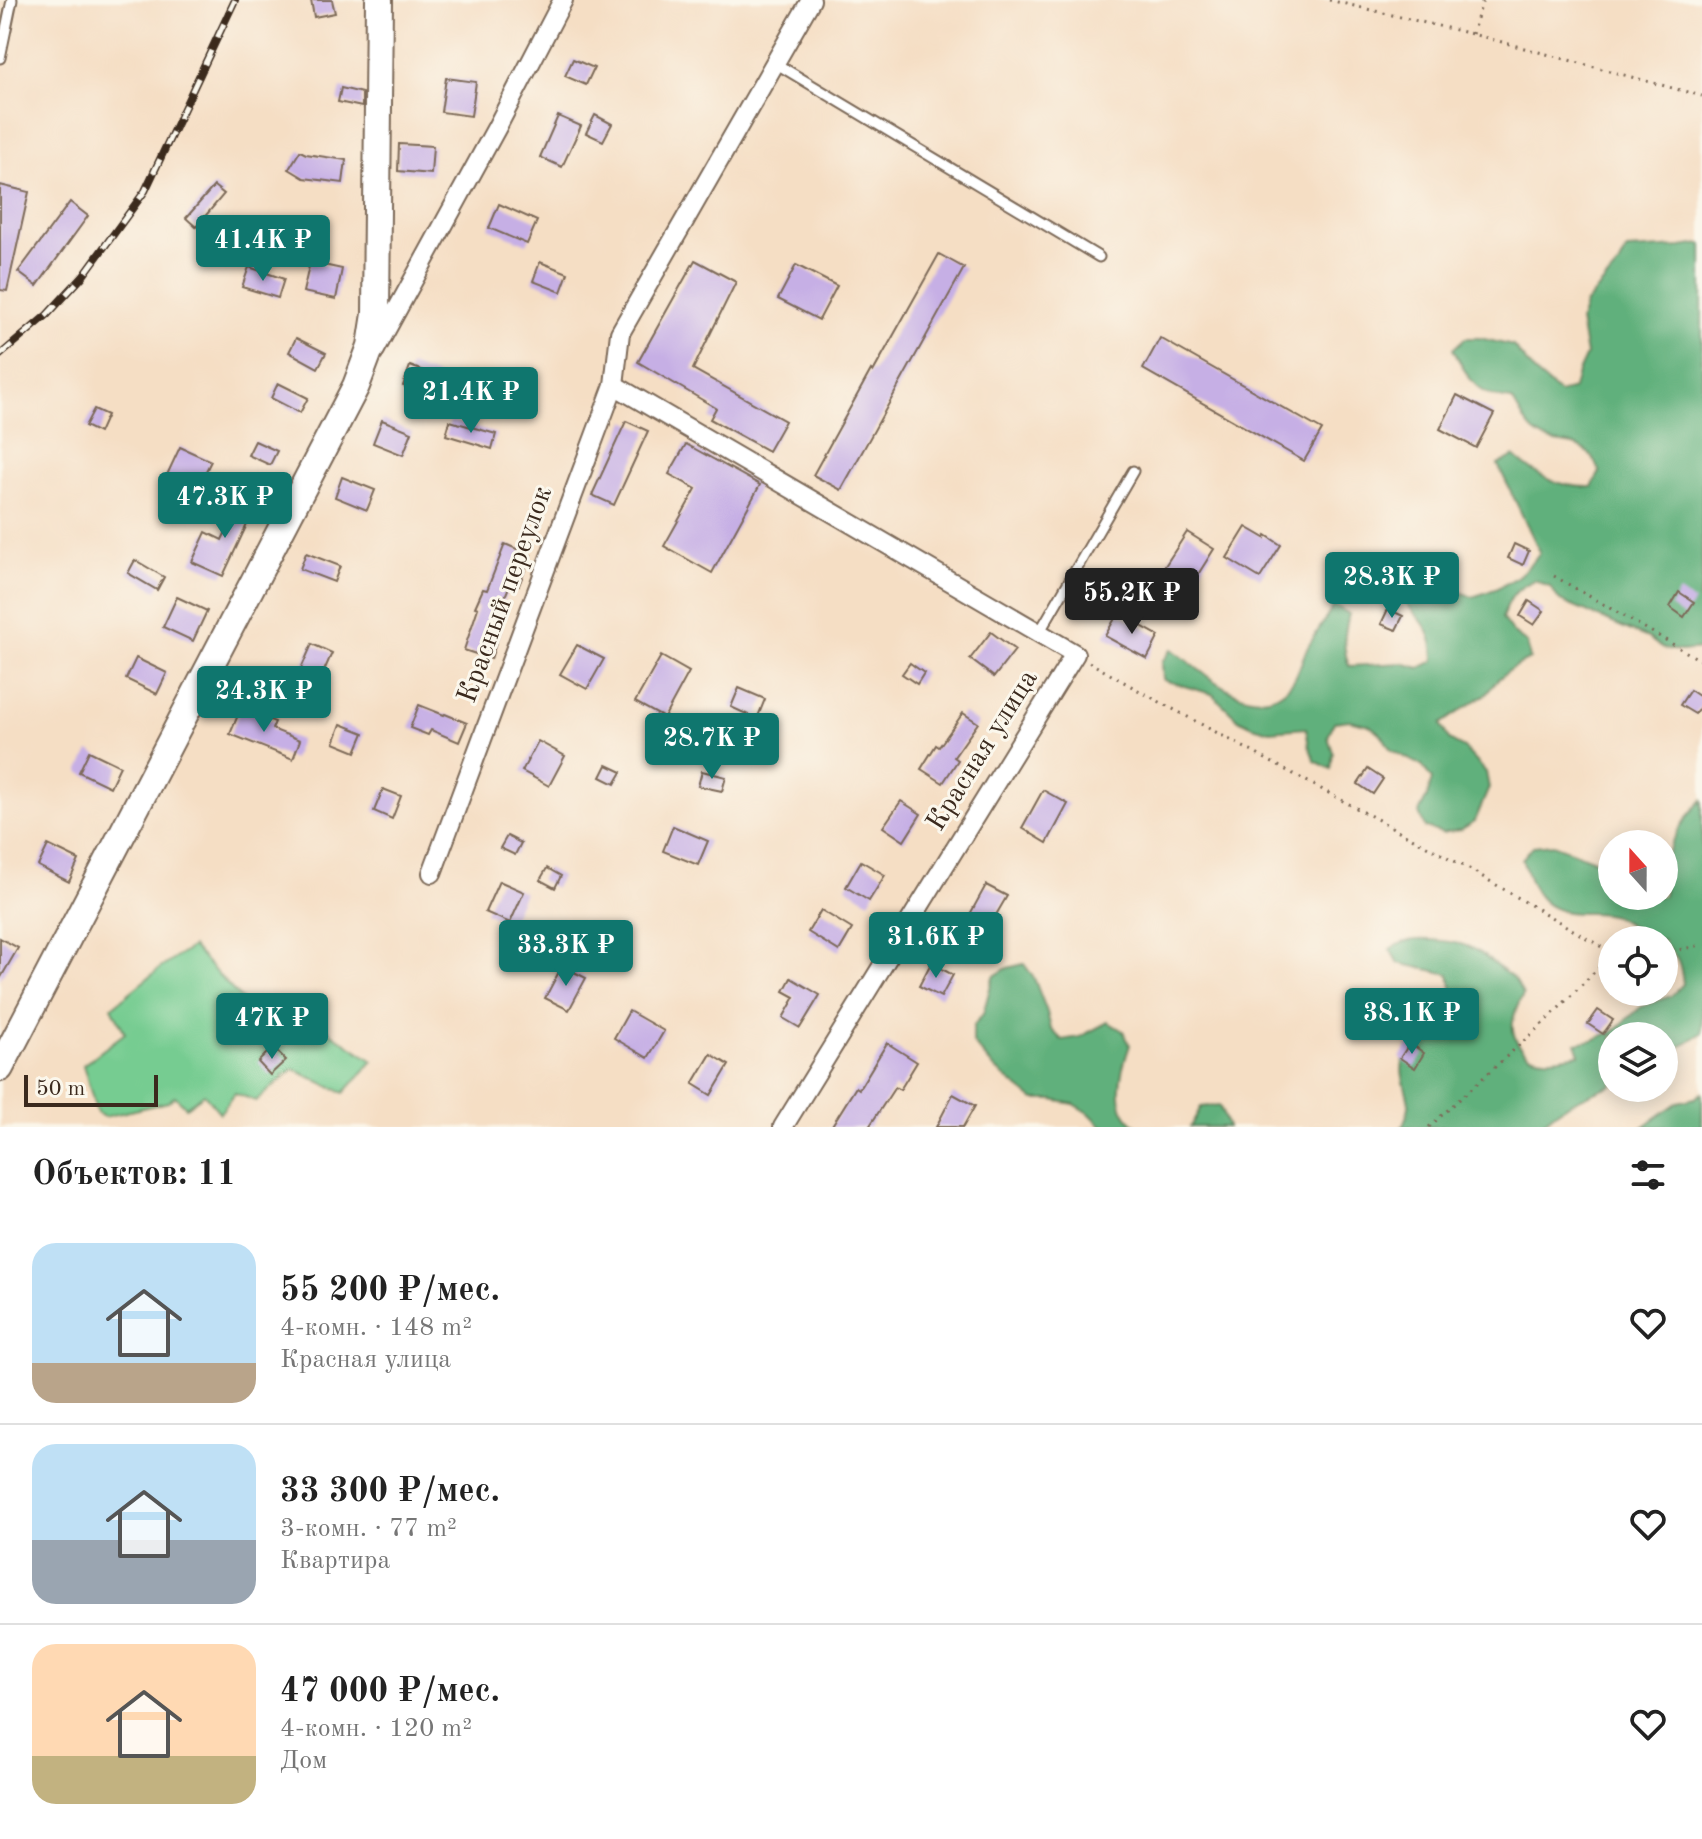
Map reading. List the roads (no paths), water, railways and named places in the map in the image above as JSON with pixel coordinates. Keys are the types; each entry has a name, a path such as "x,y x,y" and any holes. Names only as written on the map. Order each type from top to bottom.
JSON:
{"street":[{"path":"356,386 371,346 376,314 379,0"},
{"path":"0,1068 356,386 563,0"},
{"name":"Красный переулок","path":"432,873 614,385 620,333 811,0"},
{"name":"Красная улица","path":"614,385 1075,654 783,1127"}],"lane":[{"path":"0,58 12,0"},
{"path":"775,63 1099,257"},
{"path":"1039,633 1133,471"}],"railway":[{"path":"0,355 47,315 83,276 145,191 235,0"}]}
